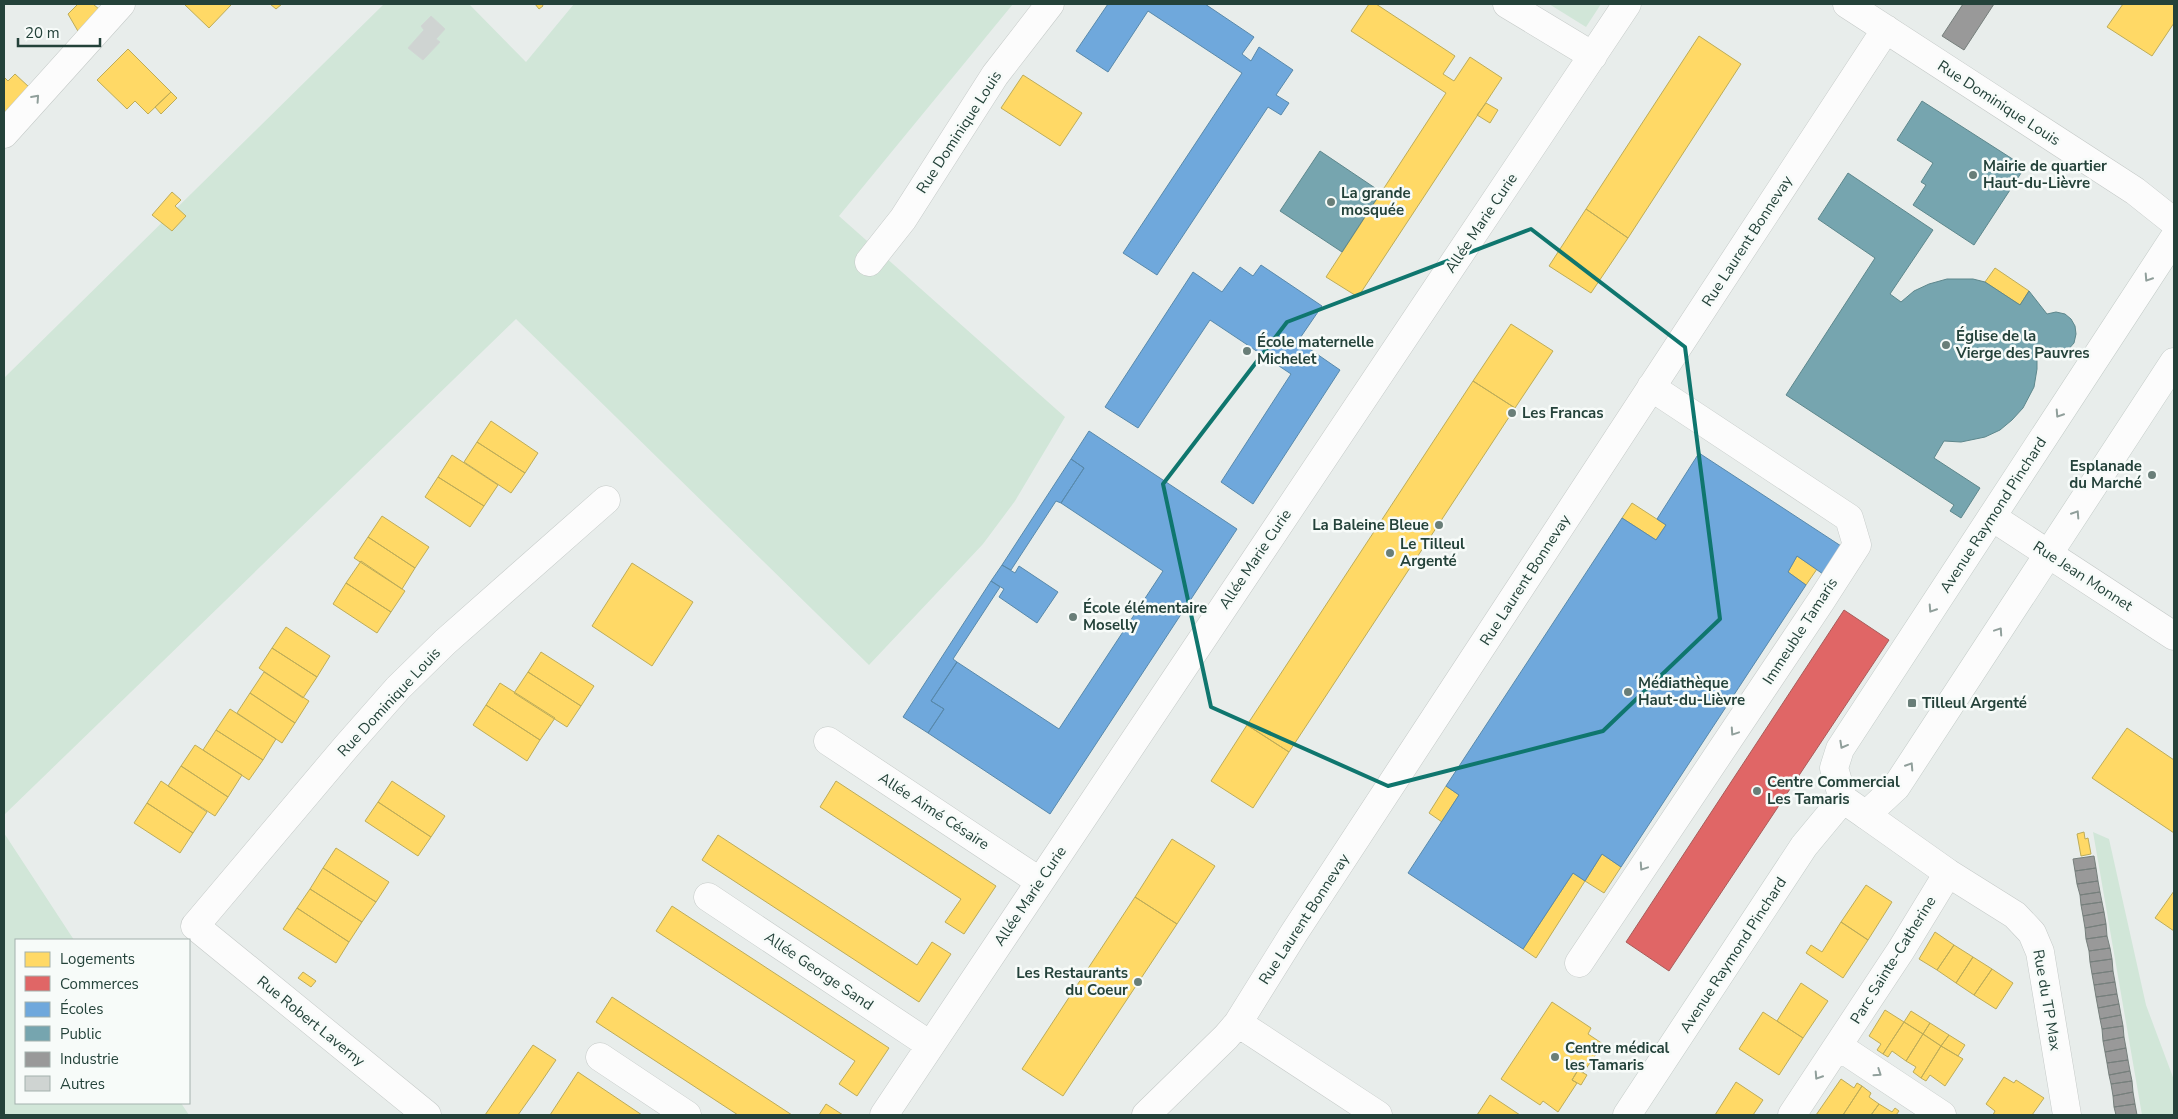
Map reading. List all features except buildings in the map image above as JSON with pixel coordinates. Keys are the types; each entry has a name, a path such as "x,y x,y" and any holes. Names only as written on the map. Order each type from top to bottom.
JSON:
{"street":[{"path":"4,134 121,4"},
{"name":"Rue Dominique Louis","path":"869,262 903,219 995,75 1050,4"},
{"path":"1506,4 1593,56"},
{"name":"Allée Marie Curie","path":"884,1115 1627,4"},
{"name":"Rue Dominique Louis","path":"1847,4 2135,191 2174,222"},
{"name":"Rue Laurent Bonnevay","path":"1146,1115 1238,1023 1294,933 1886,29"},
{"name":"Avenue Raymond Pinchard","path":"1628,1115 1804,846 1843,799 1834,768 1840,749 2174,238"},
{"path":"1866,815 1896,787 2050,555 2174,362"},
{"name":"Immeuble Tamaris","path":"1579,962 1821,601 1856,545 1849,518 1651,387"},
{"name":"Rue Dominique Louis","path":"195,926 398,688 445,642 606,500"},
{"name":"Rue Jean Monnet","path":"1992,516 2174,636"},
{"name":"Allée Aimé Césaire","path":"828,742 1039,881"},
{"path":"1843,799 1958,880"},
{"name":"Parc Sainte-Catherine","path":"1792,1115 1901,950 1958,880"},
{"name":"Rue du TP Max","path":"1958,880 2015,915 2032,932 2040,952 2067,1115"},
{"name":"Allée George Sand","path":"708,897 930,1044"},
{"name":"Rue Robert Laverny","path":"195,926 427,1115"},
{"path":"1238,1023 1378,1115"},
{"path":"1838,1046 1942,1115"},
{"path":"600,1057 687,1115"}],"highlighted area":[{"path":"1531,229 1685,347 1720,619 1603,731 1388,786 1211,707 1163,484 1287,322"}],"green space":[{"path":"384,4 469,4 526,62 574,4 1013,4 839,216 1065,417 1015,501 983,544 869,665 516,319 4,815 4,378"},
{"path":"1549,4 1601,4 1586,27"},
{"path":"2093,832 2109,839 2146,1005 2174,1080 2174,1115 2142,1115"},
{"path":"4,833 73,939 15,939 15,1104 182,1104 189,1115 4,1115"}],"place":[{"name":"Mairie de quartier Haut-du-Lièvre","path":"1973,175"},
{"name":"La grande mosquée","path":"1331,202"},
{"name":"Église de la Vierge des Pauvres","path":"1946,345"},
{"name":"École maternelle Michelet","path":"1247,351"},
{"name":"Les Francas","path":"1512,413"},
{"name":"Esplanade du Marché","path":"2152,475"},
{"name":"La Baleine Bleue","path":"1439,525"},
{"name":"Le Tilleul Argenté","path":"1390,553"},
{"name":"École élémentaire Moselly","path":"1073,617"},
{"name":"Médiathèque Haut-du-Lièvre","path":"1628,692"},
{"name":"Tilleul Argenté","path":"1912,703"},
{"name":"Centre Commercial Les Tamaris","path":"1757,791"},
{"name":"Les Restaurants du Coeur","path":"1138,982"},
{"name":"Centre médical les Tamaris","path":"1555,1057"}]}
